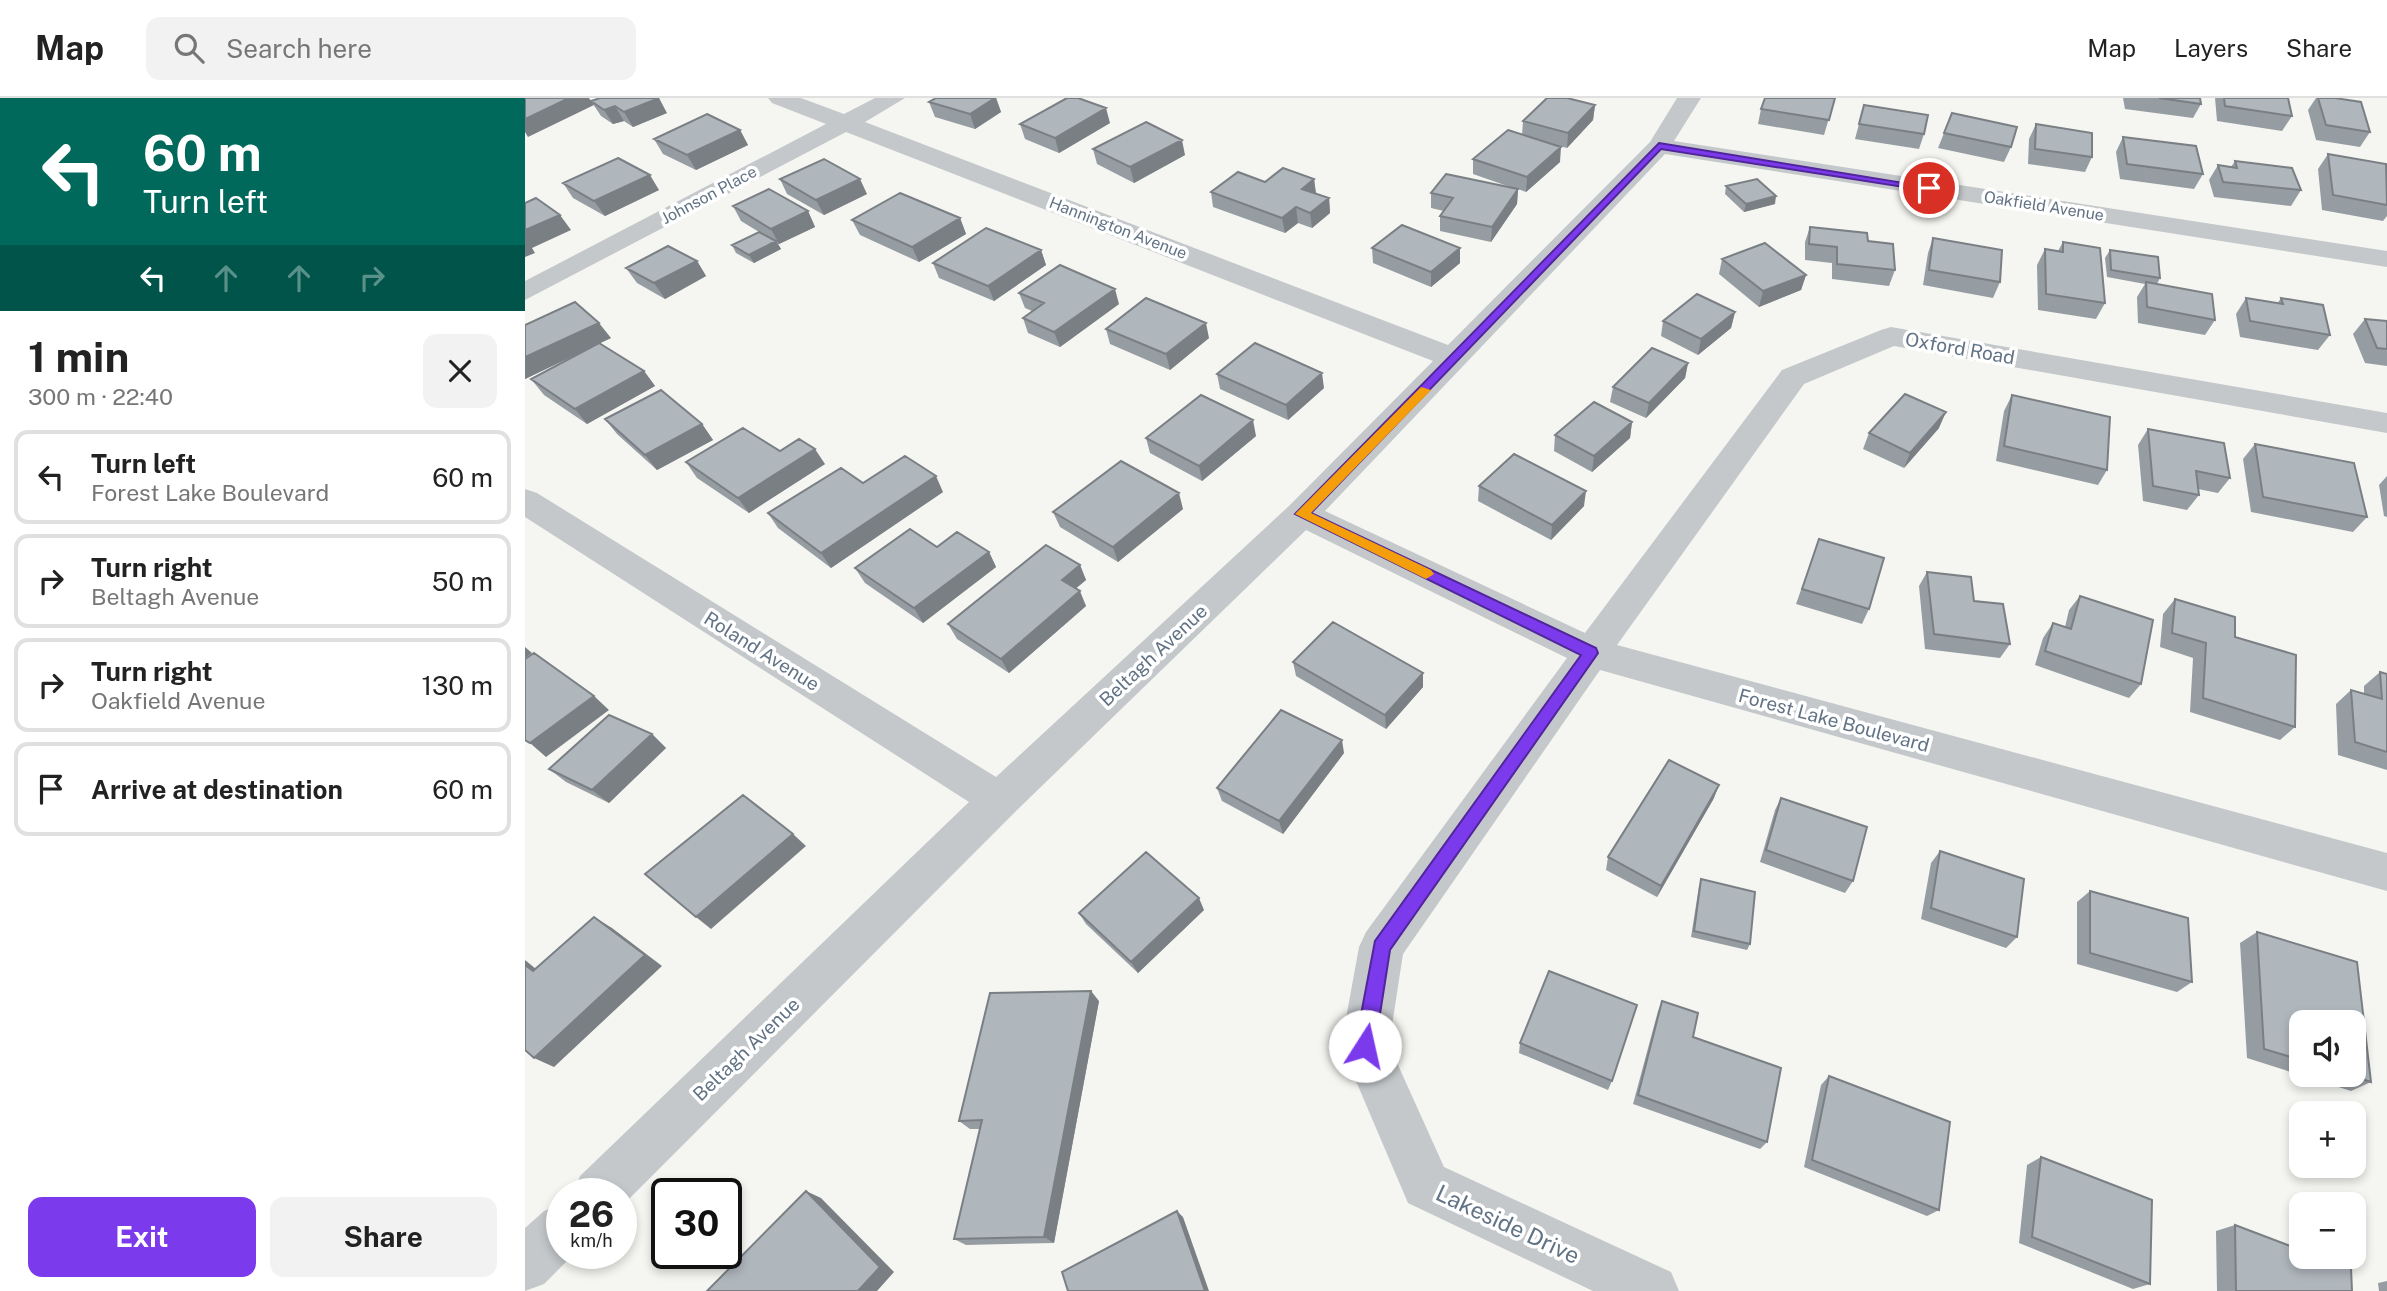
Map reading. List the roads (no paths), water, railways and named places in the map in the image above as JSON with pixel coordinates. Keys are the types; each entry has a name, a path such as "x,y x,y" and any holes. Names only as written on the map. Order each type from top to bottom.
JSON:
{"street":[{"name":"Hannington Avenue","path":"780,98 1456,359"},
{"name":"Johnson Place","path":"525,292 893,98"},
{"name":"Beltagh Avenue","path":"614,1178 999,800 1302,514 1456,359 1659,146 1689,98"},
{"name":"Oakfield Avenue","path":"1659,146 2387,259"},
{"name":"Oxford Road","path":"1591,653 1793,377 1891,336 2387,423"},
{"name":"Roland Avenue","path":"525,501 999,800"},
{"name":"Forest Lake Boulevard","path":"1302,514 1591,653 2387,872"},
{"name":"Lakeside Drive","path":"1591,653 1382,947 1365,1046 1426,1185 1652,1291"},
{"path":"525,1265 546,1245"}]}
